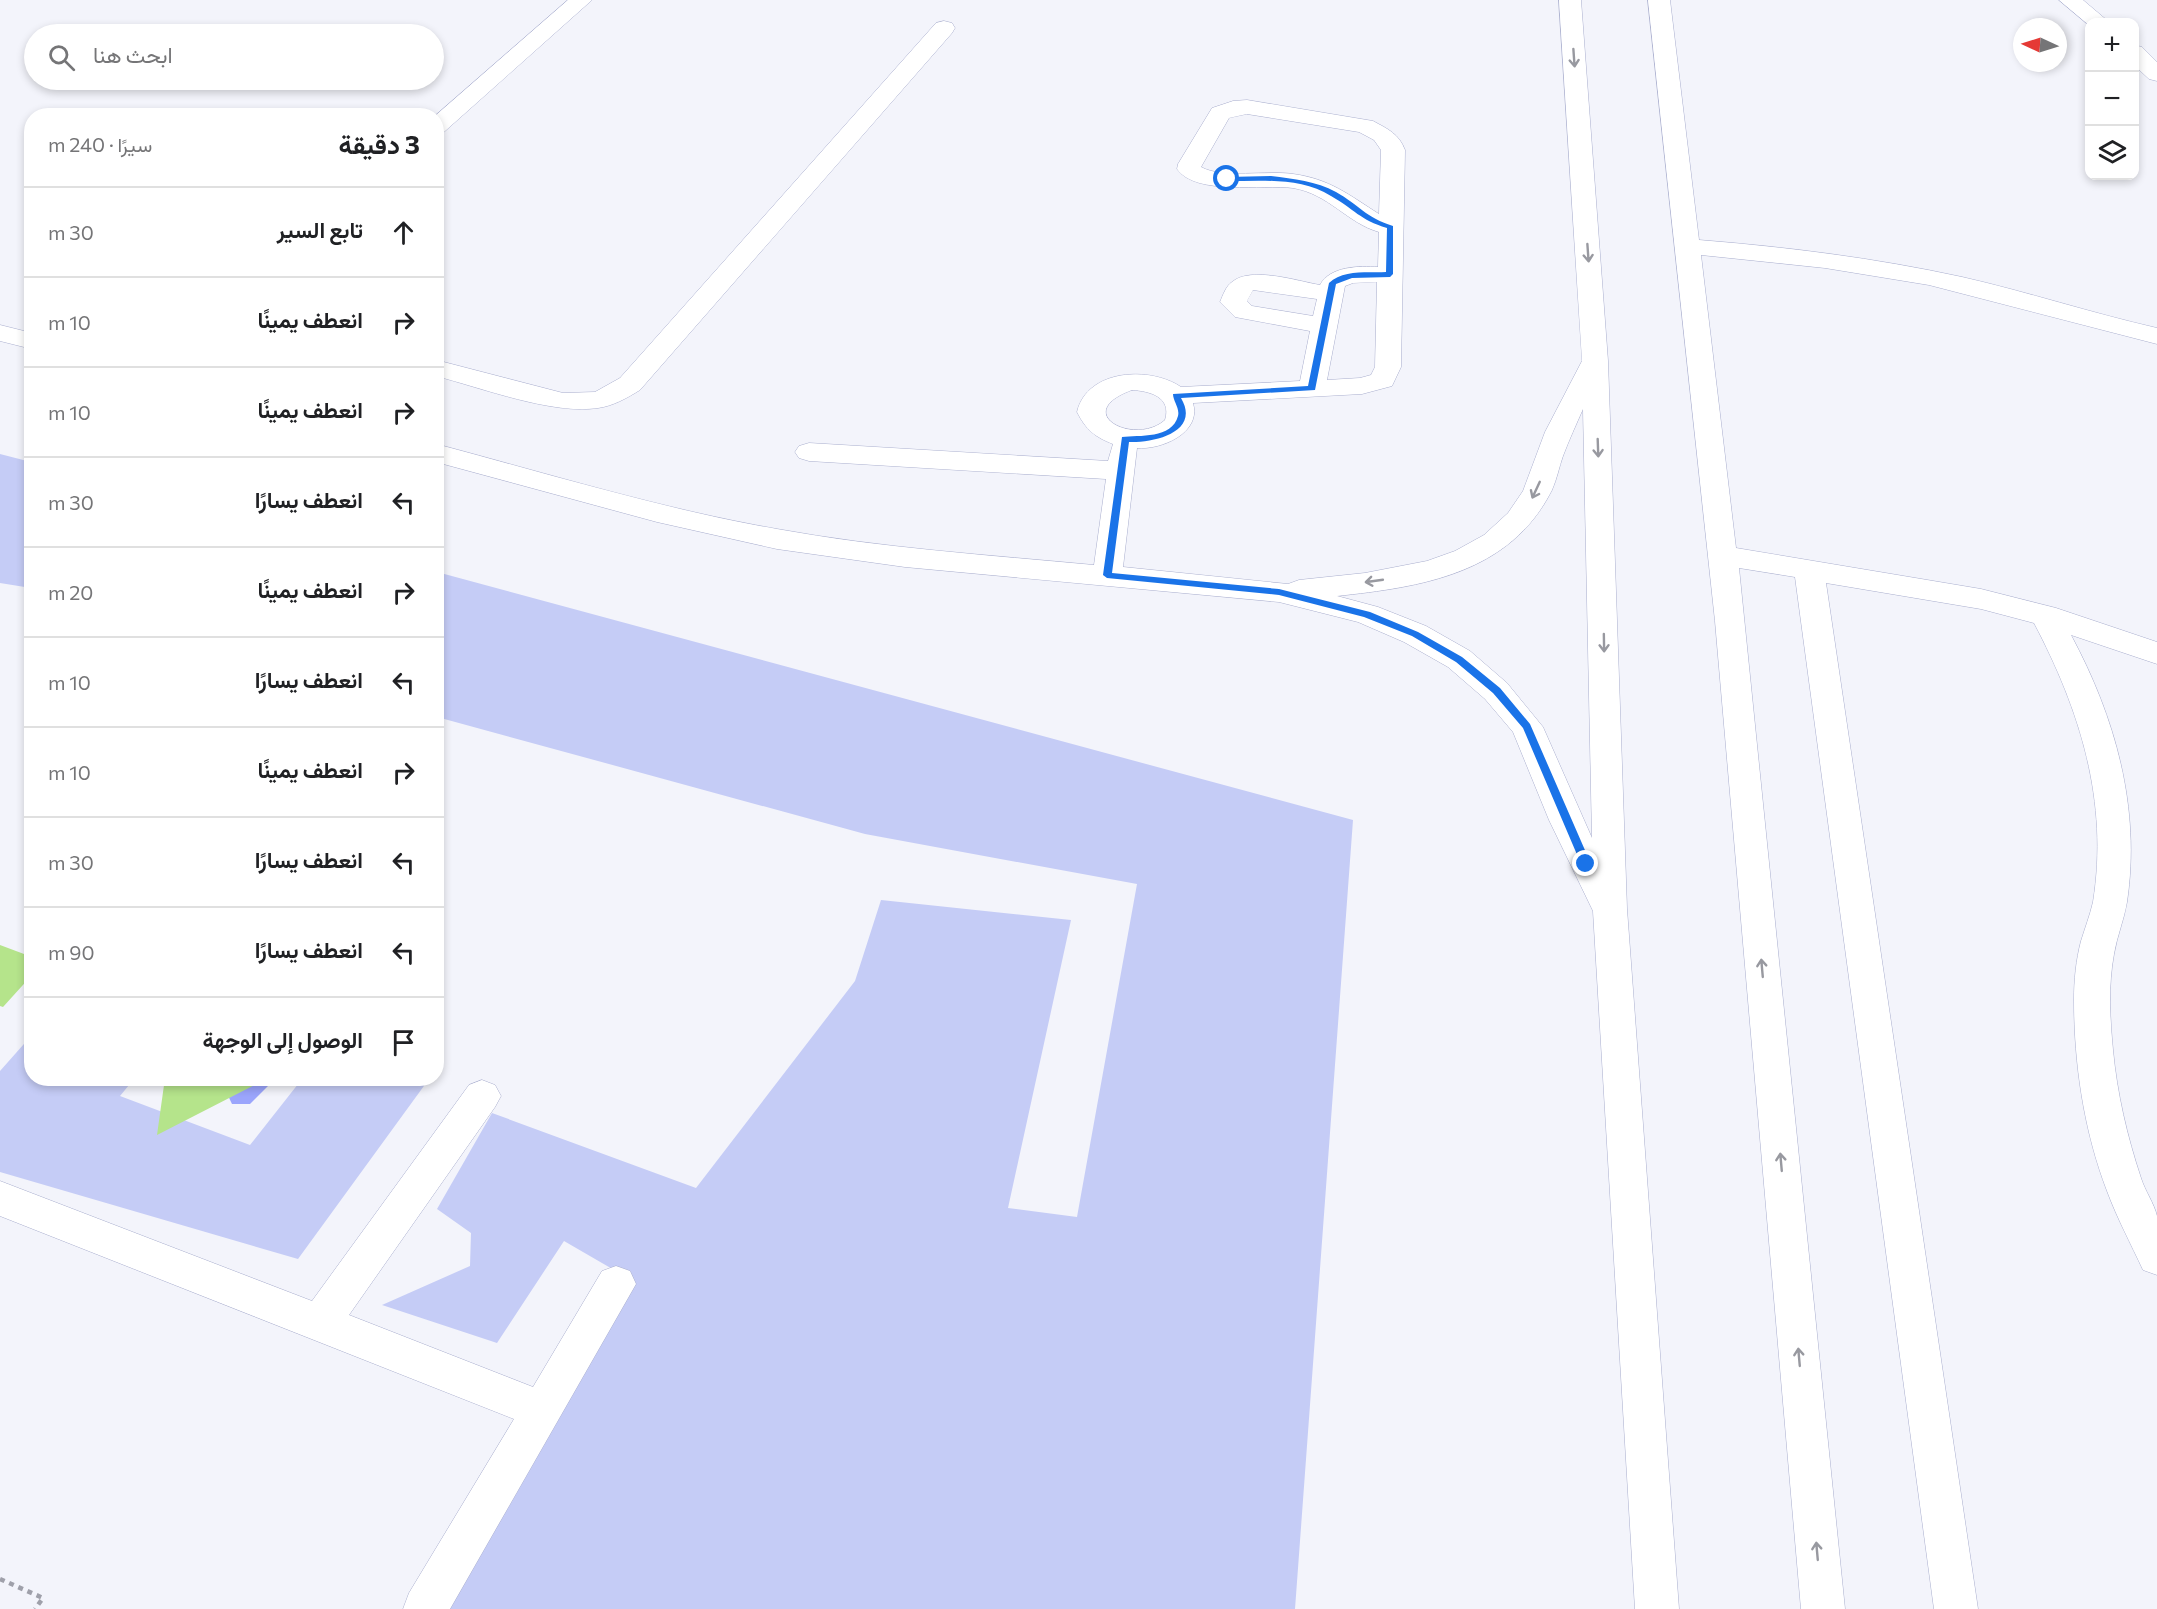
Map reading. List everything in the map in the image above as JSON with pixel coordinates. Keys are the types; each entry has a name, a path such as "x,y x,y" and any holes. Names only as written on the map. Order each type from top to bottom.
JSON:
{"street":[{"path":"444,120 581,0"},
{"path":"1570,0 1595,361 1604,604 1610,909 1657,1609"},
{"path":"1659,0 1722,555 1823,1609"},
{"path":"2070,0 2093,18"},
{"path":"444,371 563,401 598,399 630,384 944,28"},
{"path":"2139,57 2157,74"},
{"path":"1176,396 1362,386 1382,380 1386,374 1393,150 1390,142 1365,126 1246,107 1233,108 1220,113 1190,164 1190,169 1200,177 1271,178 1318,186 1349,203 1370,221 1390,227"},
{"path":"1687,247 1755,252 1894,271 1964,286 2157,336"},
{"path":"1312,389 1333,283 1344,277 1390,274"},
{"path":"1324,326 1244,312 1233,302 1239,288 1253,282 1330,294"},
{"path":"0,333 24,339"},
{"path":"1279,592 1378,581 1421,573 1461,560 1494,541 1520,519 1537,490 1563,423 1595,361"},
{"path":"1129,382 1147,382 1163,387 1176,396 1182,406 1182,417 1174,428 1152,438 1125,439 1109,434 1096,425 1091,414 1091,403 1099,393 1112,386 1129,382"},
{"path":"1107,575 1125,439"},
{"path":"809,452 1121,471"},
{"path":"444,455 657,513 777,539 905,557 1279,592 1367,614 1415,634 1459,659 1496,691 1527,727 1571,831 1610,909"},
{"path":"1722,555 1981,599 2045,615 2157,653"},
{"path":"1809,570 1956,1609"},
{"path":"2045,615 2070,660 2086,696 2105,754 2113,803 2115,854 2110,904 2096,954 2092,1006 2094,1061 2105,1120 2124,1183 2157,1257"},
{"path":"320,1323 482,1096"},
{"path":"0,1198 542,1410"},
{"path":"425,1609 616,1284"}],"path":[{"path":"0,1580 43,1598 36,1609"}],"shaded area":[{"path":"0,454 24,460 24,587 0,583"},
{"path":"444,574 1353,820 1295,1609 434,1609 621,1274 564,1241 497,1343 382,1305 470,1266 471,1233 437,1209 492,1113 696,1188 855,981 881,900 1071,920 1008,1208 1077,1217 1137,884 865,834 444,719"},
{"path":"24,1044 24,1086 128,1086 120,1096 250,1145 296,1086 424,1086 298,1259 0,1172 0,1071"}],"water":[{"path":"268,1086 250,1104 232,1104 224,1087"}],"building":[{"path":"0,945 24,954 24,984 3,1007 0,1006"},
{"path":"164,1086 252,1086 157,1135"}],"route":[{"path":"1227,179 1271,178 1293,181 1318,186 1349,203 1370,221 1390,227 1390,274 1352,275 1333,283 1312,389 1176,396 1182,406 1182,417 1174,428 1161,435 1143,440 1125,439 1107,575 1279,592 1367,614 1415,634 1459,659 1496,691 1527,727 1586,864"}]}
